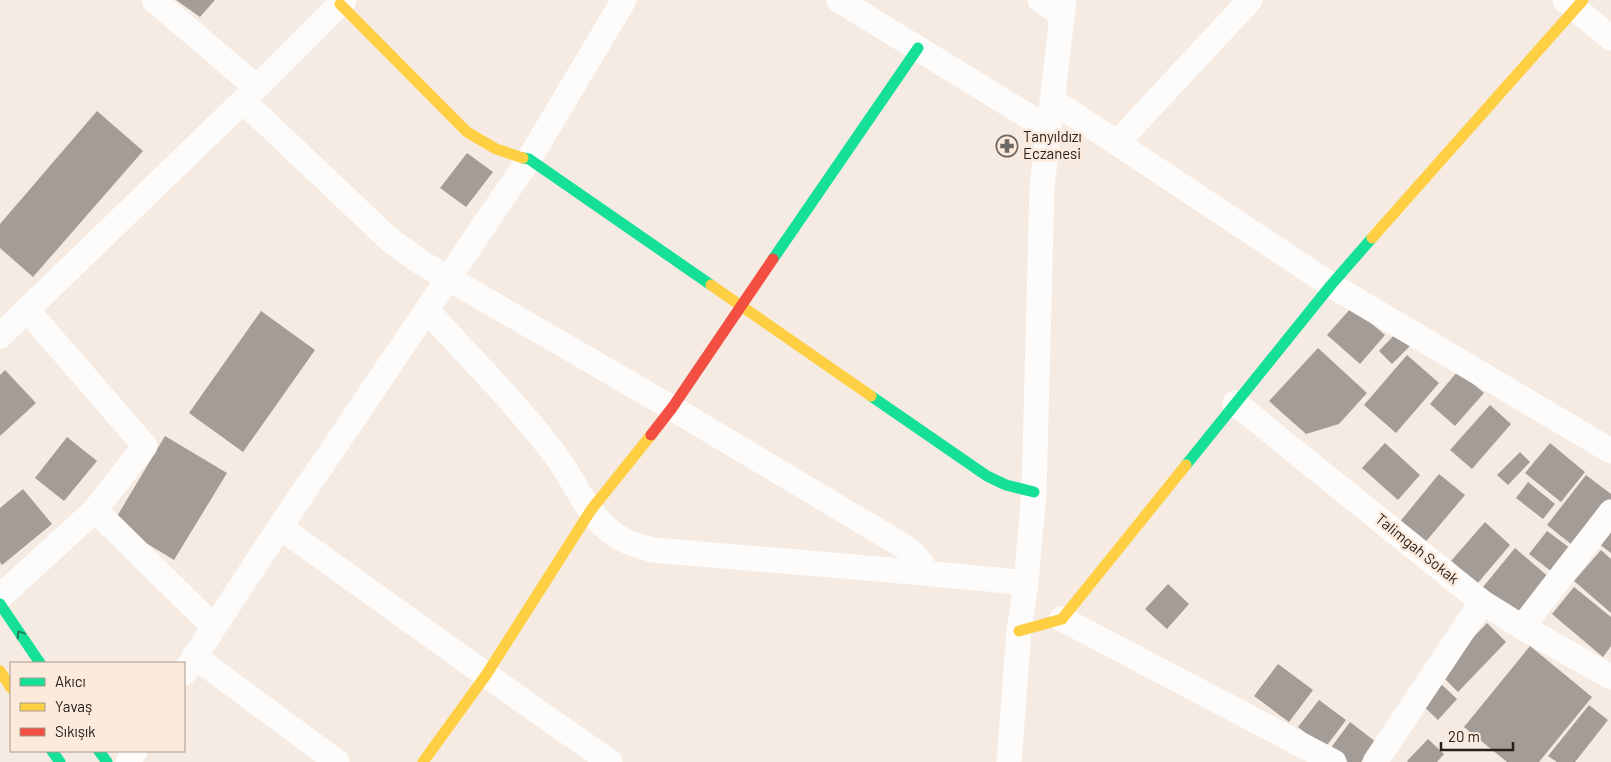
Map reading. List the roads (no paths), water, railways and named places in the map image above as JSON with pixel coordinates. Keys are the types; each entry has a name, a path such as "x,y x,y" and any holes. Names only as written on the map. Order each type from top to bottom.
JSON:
{"street":[{"path":"154,0 250,94 390,240 422,264 672,408 905,547 916,556 926,572"},
{"path":"337,762 189,664 529,159 624,0"},
{"path":"839,0 1049,129"},
{"path":"1009,762 1019,631 1026,583 1034,492 1042,187 1063,8 1040,0"},
{"path":"1117,143 1250,0"},
{"path":"0,336 250,94 342,2 467,132 481,142 498,151 529,159 988,476 1006,485 1034,492"},
{"path":"1019,631 1062,619 1331,285 1575,3 1611,38"},
{"path":"424,762 486,675 591,510 672,408 918,48"},
{"path":"1052,100 1331,285 1611,450"},
{"path":"0,597 95,510 146,446 27,310"},
{"path":"427,310 524,416 557,457 602,524 617,537 631,544 654,550 926,572 1026,583"},
{"name":"Talimgah Sokak","path":"1235,403 1482,602 1522,628 1611,677"},
{"path":"95,510 214,627"},
{"path":"1522,628 1611,512"},
{"path":"280,527 610,762"},
{"path":"1375,762 1482,602"},
{"path":"0,604 39,662"},
{"path":"1062,619 1334,762"},
{"path":"0,671 10,686"}],"place":[{"name":"Tanyıldızı Eczanesi","path":"1007,146"}]}
